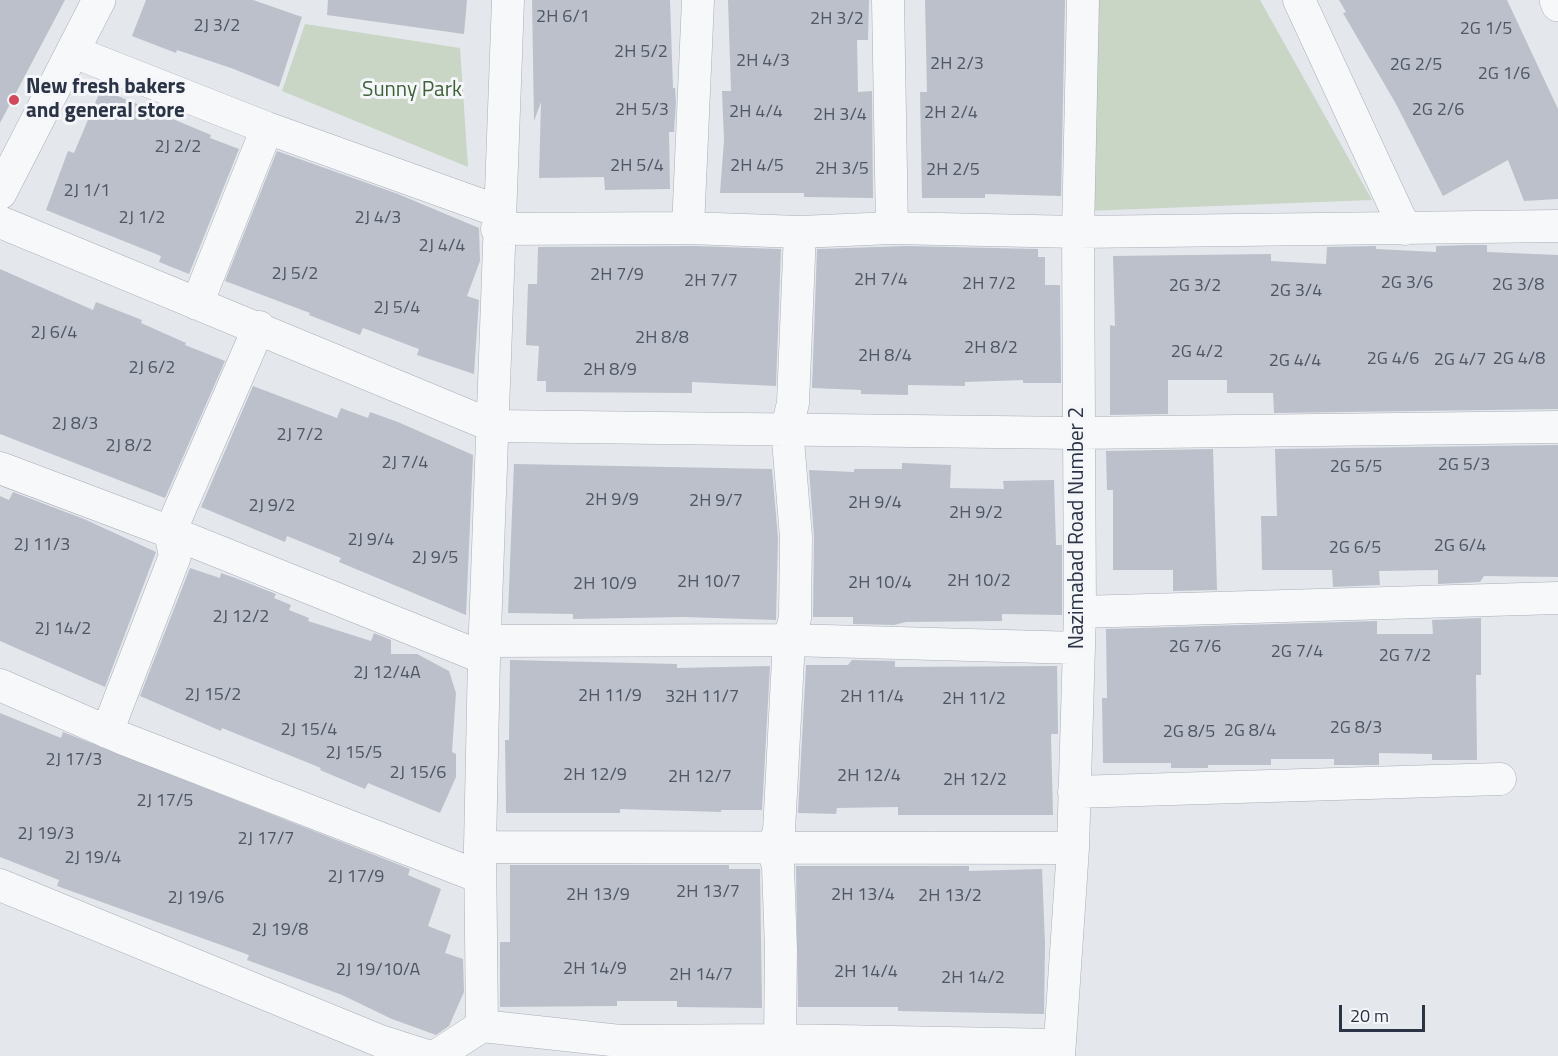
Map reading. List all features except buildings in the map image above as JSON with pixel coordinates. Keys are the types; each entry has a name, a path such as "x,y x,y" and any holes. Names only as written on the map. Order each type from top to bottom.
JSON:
{"street":[{"path":"0,193 99,0"},
{"path":"482,1026 480,862 484,650 498,220 508,0"},
{"path":"688,228 698,0"},
{"path":"888,0 892,228"},
{"name":"Nazimabad Road Number 2","path":"1059,1051 1073,848 1080,612 1078,232 1083,0"},
{"path":"1299,0 1405,229"},
{"path":"1556,0 1558,5"},
{"path":"74,52 498,220 800,232 892,228 1078,232 1558,226"},
{"path":"197,304 267,128"},
{"path":"0,222 197,304 259,327 493,426 1078,433 1558,427"},
{"path":"781,1048 782,950 777,866 773,849 780,831 789,640 795,618 796,537 787,428 793,402 800,232"},
{"path":"107,732 175,556 170,532 259,327"},
{"path":"0,468 484,650 789,640 1079,648"},
{"path":"1080,612 1558,598"},
{"path":"0,685 107,732 480,862 773,849 1073,848"},
{"path":"1074,792 1500,779"},
{"path":"0,885 380,1041 427,1056"},
{"path":"436,1056 482,1026 620,1041 781,1048 1059,1051"}],"green space":[{"path":"1095,0 1260,0 1372,200 1086,211"},
{"name":"Sunny Park","path":"305,24 460,48 468,167 282,91"}],"place":[{"name":"New fresh bakers and general store","path":"14,100"}]}
